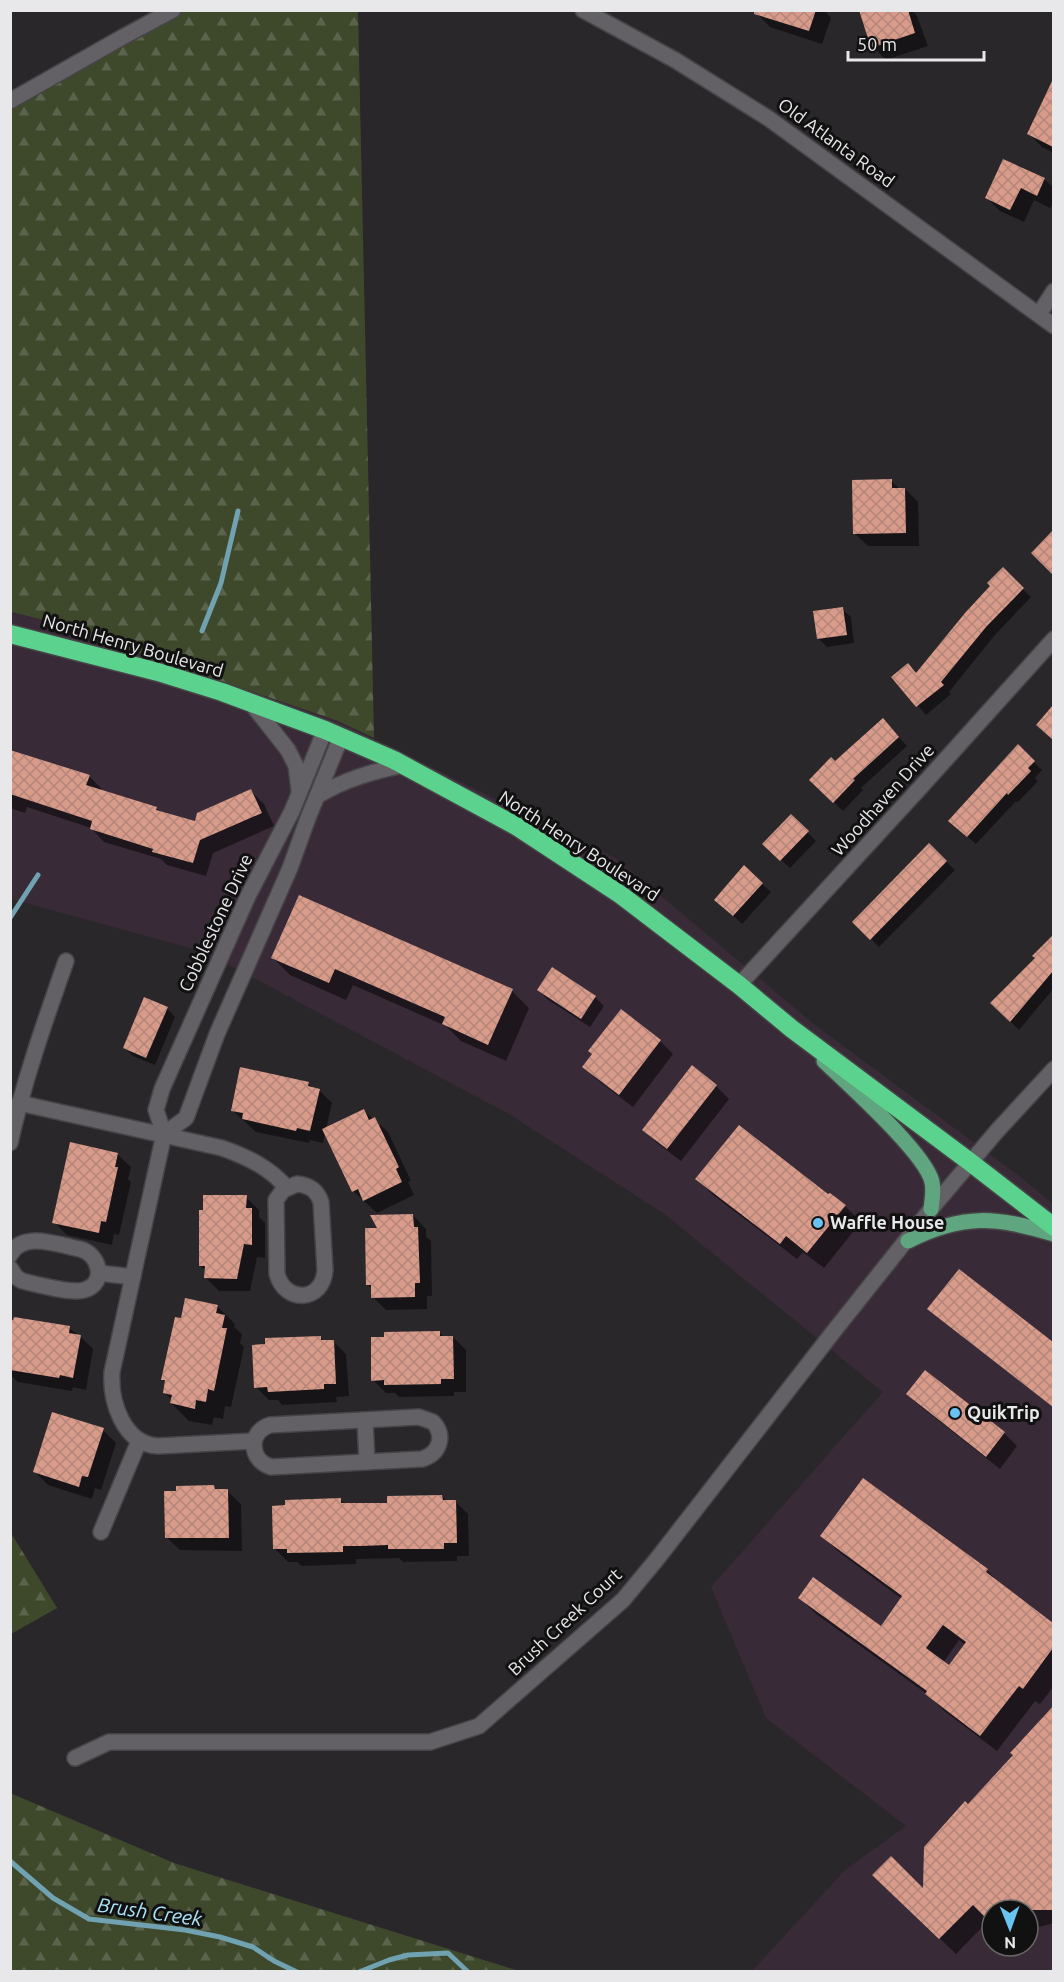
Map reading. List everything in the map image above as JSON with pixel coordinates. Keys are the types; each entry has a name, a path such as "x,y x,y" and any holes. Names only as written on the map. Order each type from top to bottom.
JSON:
{"highway":[{"name":"North Henry Boulevard","path":"10,634 158,672 333,733 404,765 516,826 621,895 739,985 792,1029 1053,1227"}],"main road":[{"path":"792,1029 902,1138 922,1163 932,1181 931,1209"},
{"path":"908,1240 931,1229 983,1219 1017,1223 1053,1234"}],"street":[{"path":"10,101 173,10"},
{"name":"Old Atlanta Road","path":"583,10 675,60 768,118 1053,326"},
{"path":"1039,314 1053,291"},
{"name":"Woodhaven Drive","path":"739,985 920,789 1053,639"},
{"path":"251,703 288,750 296,766 300,793"},
{"path":"164,1134 186,1118 217,1034 290,868 317,796 333,733"},
{"name":"Cobblestone Drive","path":"139,1441 116,1408 112,1391 112,1372 164,1134 156,1110 162,1089 248,896 333,733"},
{"path":"317,796 340,782 404,765"},
{"path":"292,811 308,818"},
{"path":"10,1143 31,1062 66,961"},
{"name":"Brush Creek Court","path":"75,1758 109,1742 430,1742 478,1726 623,1600 931,1209 1053,1069"},
{"path":"19,1103 216,1146 248,1157 269,1170 286,1188"},
{"path":"297,1184 308,1186 318,1195 321,1204 325,1275 318,1289 303,1295 286,1290 278,1276 275,1207 279,1194 286,1188 297,1184"},
{"path":"10,1255 18,1245 28,1241 80,1249 94,1256 99,1273 90,1287 76,1291 22,1281 10,1268"},
{"path":"99,1273 133,1277"},
{"path":"424,1418 436,1426 440,1436 436,1450 425,1458 271,1467 257,1458 254,1449 254,1441 259,1431 270,1425 365,1420 424,1418"},
{"path":"365,1420 367,1462"},
{"path":"101,1532 139,1441 158,1446 254,1441"}],"shaded area":[{"path":"10,612 36,618 338,721 617,859 815,1025 1018,1175 1053,1204 1053,1971 752,1971 845,1870 906,1826 766,1718 711,1587 883,1392 663,1213 509,1114 205,952 11,899"}],"green space":[{"path":"171,11 358,11 374,738 338,721 36,618 11,612 10,92 75,54"},
{"path":"11,1533 57,1608 10,1634"},
{"path":"10,1793 174,1863 519,1971 11,1971"}],"building":[{"path":"754,10 816,10 809,31 754,14"},
{"path":"859,10 908,10 915,33 871,48"},
{"path":"1053,79 1053,147 1027,134"},
{"path":"1003,159 1045,178 1037,196 1021,188 1010,210 985,198"},
{"path":"892,479 892,488 905,488 906,533 853,534 852,480"},
{"path":"1053,530 1053,575 1031,553"},
{"path":"1003,567 1024,588 986,627 941,682 944,685 916,707 891,677 908,663 916,673 990,586 987,583"},
{"path":"843,607 847,635 817,639 813,611"},
{"path":"1053,705 1053,740 1036,725"},
{"path":"883,718 899,737 853,779 855,780 833,803 809,780 831,757 835,761"},
{"path":"1018,744 1035,761 1028,768 1031,771 1008,795 1007,793 967,837 948,821"},
{"path":"10,750 90,775 86,785 195,821 197,813 251,789 262,813 200,840 193,863 152,852 153,849 90,829 92,821 10,794"},
{"path":"791,814 809,831 780,861 762,844"},
{"path":"929,843 947,861 870,940 852,922"},
{"path":"744,865 763,883 733,916 714,900"},
{"path":"299,895 513,989 488,1045 442,1024 445,1017 335,969 329,983 271,958"},
{"path":"1053,935 1053,971 1010,1022 990,1003 1035,958 1032,956"},
{"path":"552,967 596,996 581,1019 537,990"},
{"path":"144,997 168,1007 146,1058 123,1048"},
{"path":"621,1009 661,1040 619,1095 582,1067 592,1054 588,1051"},
{"path":"692,1065 717,1085 667,1149 642,1130"},
{"path":"240,1067 309,1082 308,1086 320,1089 310,1131 297,1128 296,1131 242,1119 243,1113 231,1111"},
{"path":"364,1109 369,1120 375,1117 399,1167 396,1169 402,1182 363,1201 358,1189 352,1192 322,1129"},
{"path":"739,1125 828,1194 830,1193 846,1205 807,1253 786,1236 780,1244 695,1179"},
{"path":"70,1142 118,1153 115,1167 118,1167 106,1222 101,1221 99,1233 52,1223"},
{"path":"203,1195 247,1195 246,1208 252,1208 252,1245 244,1244 237,1279 204,1278 205,1266 199,1266 199,1210 203,1210"},
{"path":"413,1214 414,1227 418,1227 420,1283 415,1283 415,1297 371,1298 371,1285 366,1285 365,1228 377,1228 370,1215"},
{"name":"QuikTrip","path":"959,1269 1053,1342 1053,1407 927,1309"},
{"path":"185,1298 218,1305 216,1313 225,1315 222,1328 227,1328 214,1391 208,1389 206,1402 196,1400 195,1409 170,1403 172,1395 163,1393 165,1380 161,1380 175,1317 181,1318"},
{"path":"14,1317 70,1326 69,1333 81,1335 73,1378 10,1370 10,1320"},
{"path":"440,1331 440,1336 453,1336 454,1379 441,1379 441,1384 384,1385 384,1380 371,1381 371,1337 384,1337 384,1332"},
{"path":"321,1336 321,1340 334,1340 336,1384 324,1384 324,1389 268,1392 267,1387 254,1388 252,1345 265,1344 265,1338"},
{"name":"QuikTrip","path":"925,1370 1005,1432 986,1457 906,1394"},
{"path":"52,1412 104,1428 88,1477 82,1476 79,1487 33,1472"},
{"path":"863,1478 988,1569 986,1572 1053,1623 1053,1648 1023,1689 1019,1686 980,1736 925,1694 927,1691 798,1598 813,1577 881,1626 902,1596 820,1536","holes":["943,1625 966,1642 949,1665 926,1648"]},
{"path":"214,1485 215,1489 228,1489 229,1538 165,1538 164,1491 176,1491 176,1486"},
{"path":"442,1495 443,1500 456,1500 457,1543 444,1543 444,1549 388,1549 388,1545 343,1546 343,1552 287,1553 287,1549 273,1549 272,1506 285,1505 285,1500 341,1498 341,1503 387,1503 387,1496"},
{"path":"1053,1706 1053,1910 1040,1910 1040,1898 980,1898 980,1912 973,1905 939,1939 872,1875 891,1856 923,1888 924,1847 965,1801 968,1804 1013,1755 1010,1753"}],"waterway":[{"path":"202,631 221,583 238,511"},
{"path":"10,918 38,875"},
{"name":"Brush Creek","path":"10,1861 53,1898 89,1919 185,1930 220,1937 253,1947 297,1972"},
{"name":"Brush Creek","path":"359,1972 408,1955 448,1953 468,1972"}],"place":[{"name":"Waffle House","path":"818,1223"},
{"name":"QuikTrip","path":"955,1413"}]}
